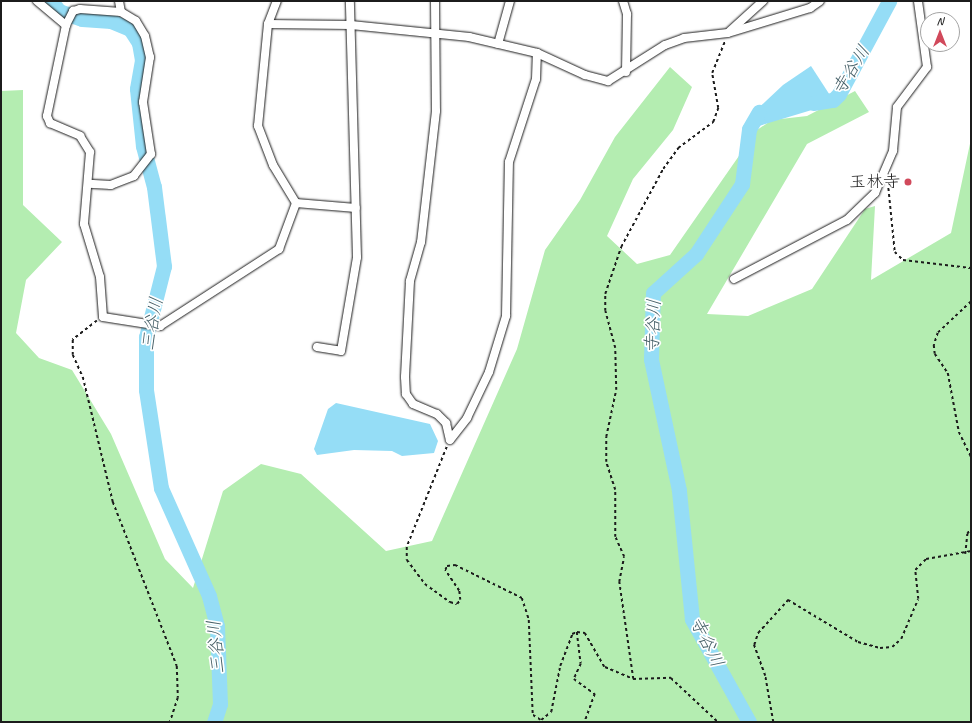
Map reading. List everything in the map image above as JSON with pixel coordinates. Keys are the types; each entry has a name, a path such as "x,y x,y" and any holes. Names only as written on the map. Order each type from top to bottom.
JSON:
{"street":[{"path":"37,1 68,23"},
{"path":"119,1 121,12"},
{"path":"276,1 268,24 258,126 273,165 296,203"},
{"path":"316,347 341,351 357,257 350,1"},
{"path":"435,1 436,111 421,242 410,281 405,377 406,394 412,404 437,414 446,423 450,440"},
{"path":"498,44 510,1"},
{"path":"623,1 627,14 626,72"},
{"path":"728,33 763,1"},
{"path":"268,24 351,25 436,36 469,37 537,53 585,75 608,81 626,72 665,44 684,38 728,33 810,8 820,1"},
{"path":"734,279 847,220 876,193 887,170 897,107 927,67 918,1"},
{"path":"88,184 110,185 134,176 151,154 143,102 150,57 145,36 136,21 121,12 72,11 47,116 50,123 80,136 90,152 84,224 100,278 103,317 155,326 170,322 279,249 296,203"},
{"path":"450,440 467,418 490,372 506,316 509,162 536,79 537,53"},
{"path":"296,203 356,208"}],"path":[{"path":"633,679 618,582 624,557 615,537 615,490 606,462 606,437 616,390 615,348 605,312 605,294 621,247 663,169 678,148 713,122 718,108 712,73 728,33"},
{"path":"887,170 895,252 903,260 971,268"},
{"path":"971,302 938,333 934,345 935,354 948,373 959,432 971,457"},
{"path":"103,317 81,331 73,340 73,355 83,377 113,502 177,666 178,698 170,722"},
{"path":"450,440 407,547 407,560 414,573 439,596 457,604 460,600 459,591 445,570 447,566 455,565 522,598 529,620 533,715 541,720 551,712 560,666 572,634 577,632 585,633 605,667 633,679 671,678 718,722"},
{"path":"965,554 967,534 971,528"},
{"path":"773,722 765,676 754,645 758,633 788,600 858,642 880,648 892,647 901,639 918,599 915,570 926,559 965,554 971,551"},
{"path":"577,632 581,664 574,679 595,694 585,722"}],"green space":[{"path":"670,67 692,87 673,130 633,179 607,236 637,264 670,255 757,130 772,120 807,116 855,91 869,112 807,144 707,314 748,316 812,289 865,209 875,206 871,280 951,233 971,139 971,722 1,722 1,91 23,90 23,205 62,242 26,280 16,333 39,358 72,370 111,434 165,559 193,588 223,491 261,464 301,474 386,551 432,541 517,349 545,250 580,200 615,137"}],"water":[{"path":"811,66 835,103 749,129 751,115 783,85"},
{"path":"336,403 430,424 438,441 434,453 402,456 392,451 354,450 317,455 314,449 328,409"}],"waterway":[{"name":"三谷川","path":"51,1 59,11 82,19 111,21 130,29 139,43 142,60 137,89 143,146 154,187 164,266 146,337 146,390 161,488 209,596 217,626 220,704 214,722"},
{"name":"寺谷川","path":"813,103 833,100 839,94 889,1"},
{"name":"寺谷川","path":"749,722 692,619 679,490 651,359 653,293 696,254 742,184 749,129 759,112"}],"place":[{"name":"玉林寺","path":"908,182"}]}
